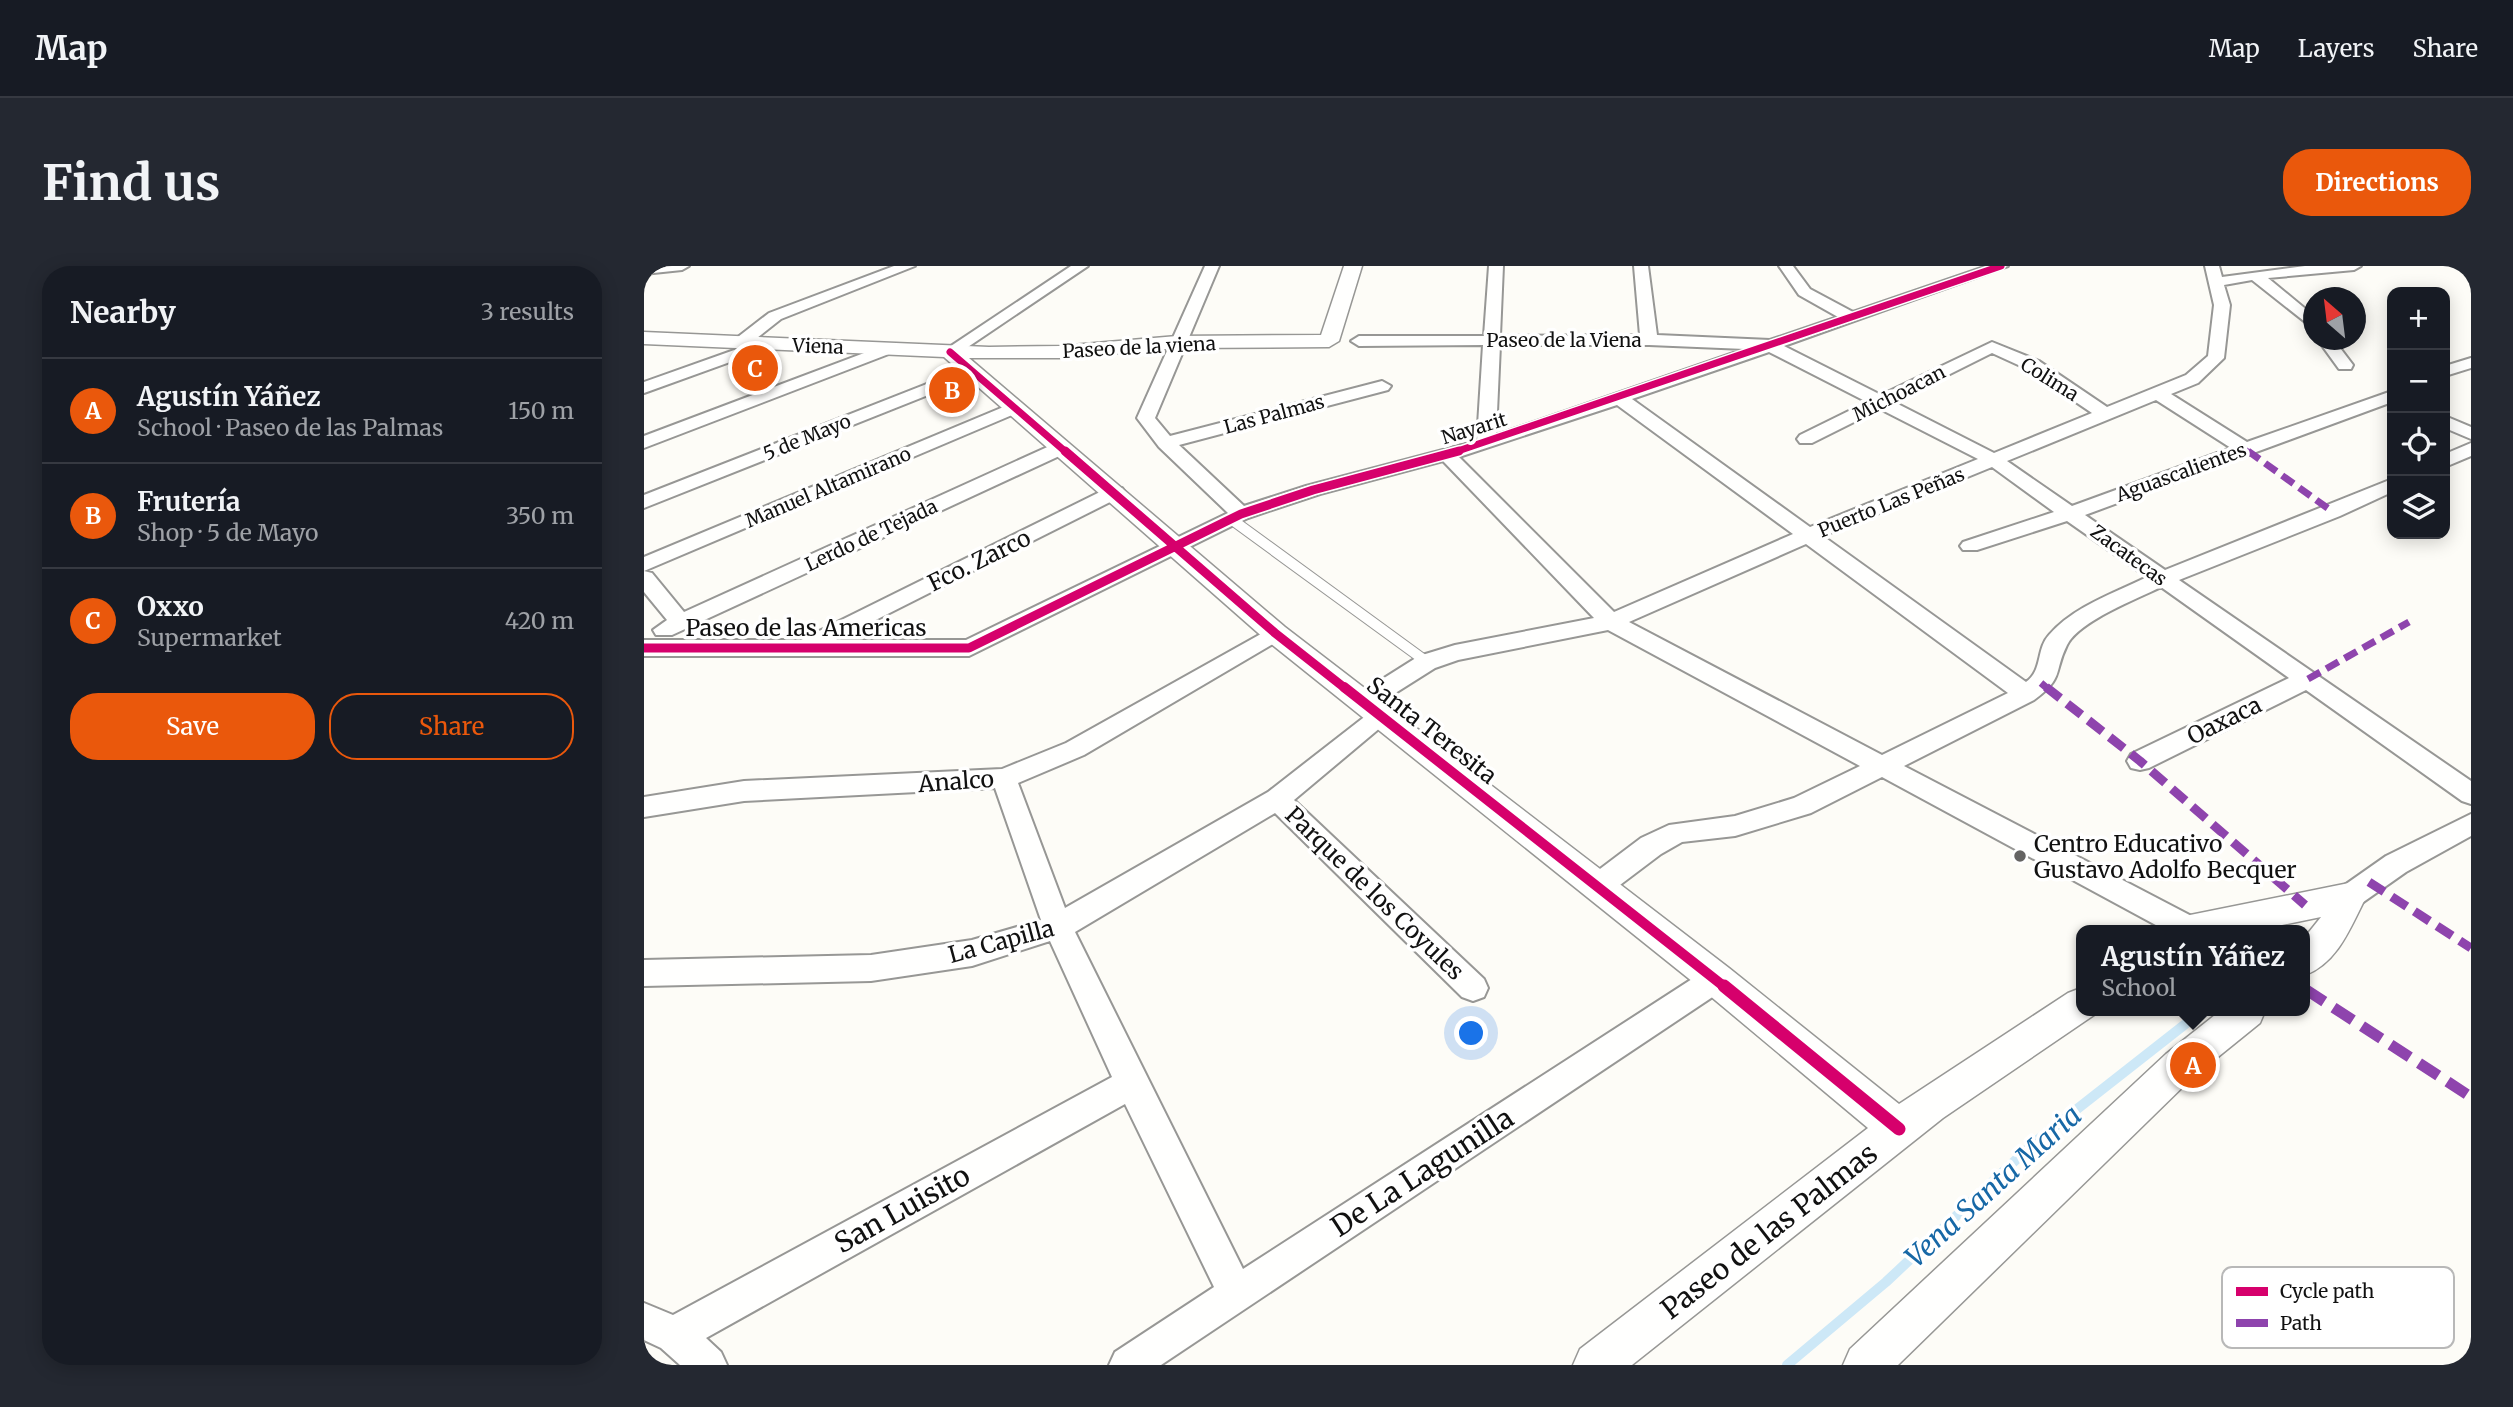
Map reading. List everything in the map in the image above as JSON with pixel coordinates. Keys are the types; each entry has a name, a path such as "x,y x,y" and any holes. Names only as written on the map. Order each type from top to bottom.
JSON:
{"street":[{"path":"644,270 682,266"},
{"path":"740,343 775,316 908,266"},
{"path":"960,362 1081,266"},
{"path":"1212,266 1146,418 1236,517"},
{"name":"Paseo de la viena","path":"960,362 1029,353 1177,342 1329,341 1353,266"},
{"path":"1486,444 1496,266"},
{"path":"1641,266 1650,340"},
{"path":"1786,266 1793,284 1800,290 1851,317"},
{"name":"Nayarit","path":"969,648 1175,544 1236,517 1313,490 1486,444 1620,400 1769,345 2001,266"},
{"name":"Puerto Las Peñas","path":"1371,710 1427,662 1455,653 1611,622 1806,536 2192,379 2216,358 2222,305 2215,274 2255,275 2292,269 2354,266"},
{"path":"2255,275 2303,315"},
{"name":"Viena","path":"648,340 888,349 960,362"},
{"name":"Paseo de la Viena","path":"1359,341 1650,340 1769,345"},
{"path":"644,388 765,344"},
{"name":"Zacatecas","path":"1769,345 1995,461 2471,793"},
{"name":"Michoacan","path":"1806,439 1992,347"},
{"name":"Colima","path":"1992,347 2033,365 2106,415"},
{"path":"644,442 888,349"},
{"path":"2334,350 2345,365"},
{"name":"Santa Teresita","path":"960,362 1115,492 1275,634 1716,979 1899,1129"},
{"name":"5 de Mayo","path":"644,502 960,362"},
{"path":"2450,369 2471,363"},
{"name":"Las Palmas","path":"1166,443 1382,386"},
{"path":"2158,393 2245,449"},
{"name":"Aguascalientes","path":"1970,546 2071,513 2387,398"},
{"path":"1620,400 2026,694"},
{"name":"Manuel Altamirano","path":"644,565 1013,408"},
{"path":"2450,424 2471,434"},
{"name":"Lerdo de Tejada","path":"681,622 1060,448"},
{"path":"2450,459 2471,449"},
{"path":"1447,455 1611,622 2182,925"},
{"path":"1598,886 1651,846 1678,832 1735,825 1801,806 2026,694 2041,683 2049,671 2057,640 2084,617 2161,579 2333,512 2387,487"},
{"name":"Fco. Zarco","path":"804,647 1115,492"},
{"path":"644,578 681,622 644,640"},
{"name":"Analco","path":"644,807 744,790 1004,778 1074,749 1275,634"},
{"name":"Paseo de las Americas","path":"644,648 969,648"},
{"name":"Oaxaca","path":"2140,761 2308,679"},
{"name":"La Capilla","path":"644,973 871,968 972,953 1058,927 1277,799 1371,710"},
{"path":"1004,778 1058,927 1131,1083 1236,1293"},
{"name":"Parque de los Coyules","path":"1277,799 1473,988"},
{"path":"2215,925 2348,897 2396,864 2471,824"},
{"path":"2310,955 2330,934 2348,897"},
{"name":"De La Lagunilla","path":"1128,1365 1716,979"},
{"name":"Paseo de las Palmas","path":"1596,1365 1929,1105 2076,1007"},
{"path":"1866,1365 2179,1066 2241,1016"},
{"name":"San Luisito","path":"659,1328 1131,1083"},
{"path":"659,1328 708,1365"}],"lane":[{"path":"1236,517 1427,662"}],"waterway":[{"name":"Vena Santa Maria","path":"1787,1365 1886,1282 2035,1142 2196,1016"}],"marked path":[{"path":"2245,449 2333,512"},
{"path":"2308,679 2409,622"},
{"path":"2041,683 2140,761 2305,905"},
{"path":"2369,882 2471,948"},
{"path":"2310,992 2471,1097"}],"cycle path":[{"path":"644,648 969,648 1241,514 1313,490 1486,444 2001,266"},
{"path":"950,352 1275,633 1716,979 1899,1129"}],"place":[{"name":"Oxxo","path":"755,368"},
{"name":"Frutería","path":"952,390"},
{"name":"Centro Educativo Gustavo Adolfo Becquer","path":"2020,856"},
{"name":"Agustín Yáñez","path":"2193,1065"}]}
